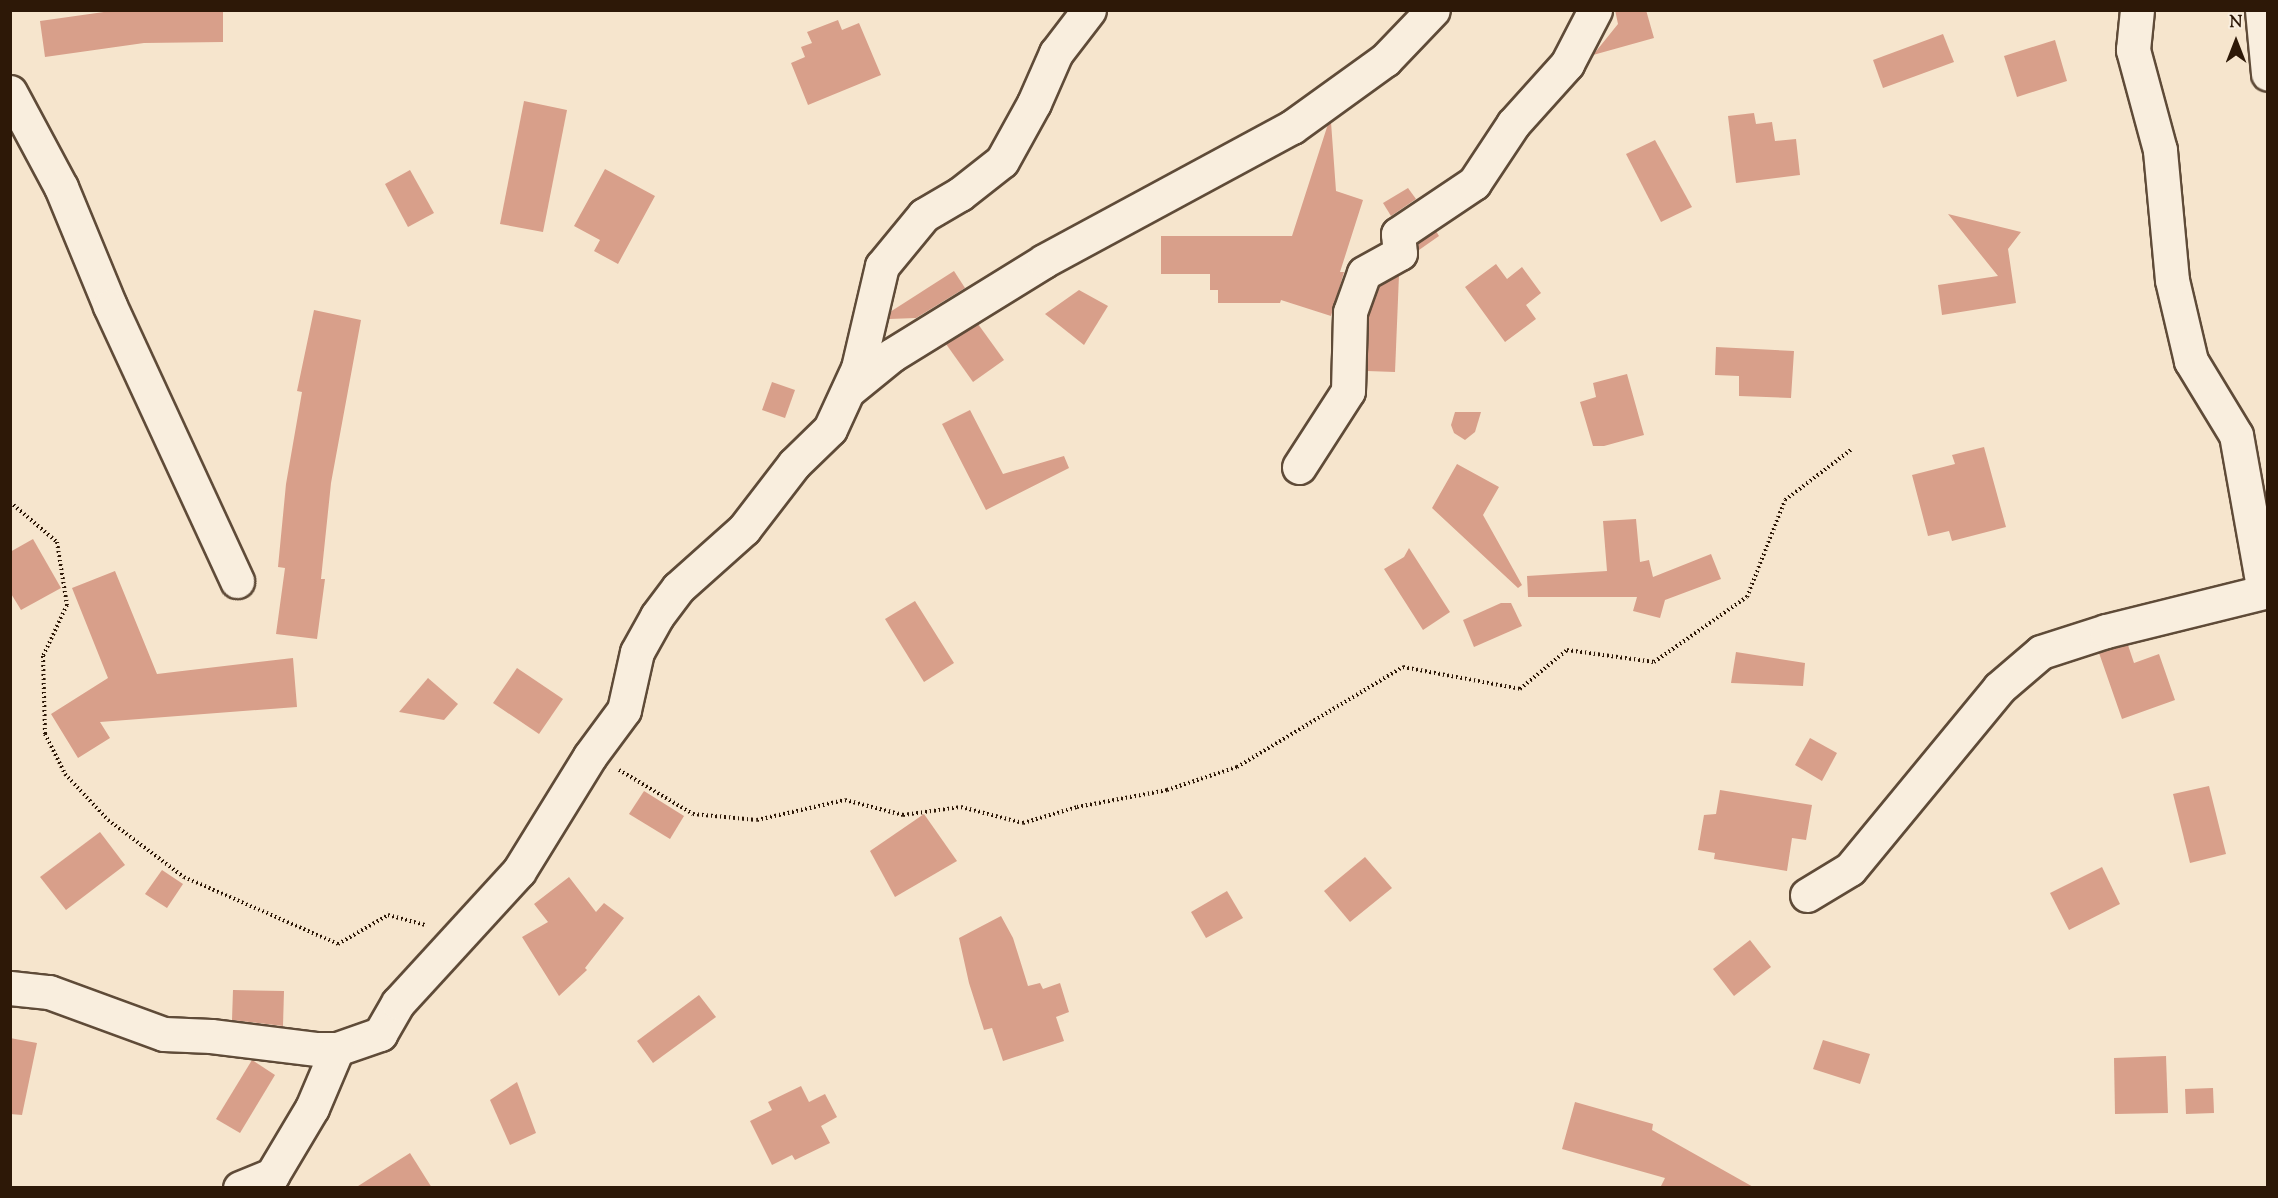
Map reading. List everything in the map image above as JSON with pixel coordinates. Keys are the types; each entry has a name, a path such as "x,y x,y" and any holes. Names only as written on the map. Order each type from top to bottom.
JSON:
{"street":[{"path":"10,988 49,992 164,1034 211,1036 316,1049 337,1049 380,1034 398,1003 519,871 590,756 624,710 637,652 657,616 678,588 744,529 794,464 830,429 858,368 882,266 924,215 960,194 1002,161 1034,103 1056,53 1089,10"},
{"path":"848,391 892,354 1044,261 1292,127 1385,60 1433,10"},
{"path":"1299,467 1348,391 1350,312 1364,273 1400,253 1398,234 1474,183 1513,124 1567,64 1595,10"},
{"path":"1808,896 1850,870 1999,688 2041,652 2106,631 2264,592 2236,435 2191,361 2172,280 2160,150 2133,50 2137,10"},
{"path":"2262,10 2268,74"},
{"path":"10,92 61,187 111,306 237,581"},
{"path":"240,1188 272,1175 312,1108 337,1049"}],"path":[{"path":"590,756 654,789 693,814 757,820 845,800 903,815 961,807 1023,823 1077,807 1167,790 1237,767 1403,667 1520,689 1567,650 1654,662 1748,597 1785,500 1852,449"},
{"path":"10,502 57,542 67,605 43,656 45,734 65,774 108,820 183,876 338,944 388,915 460,936"}],"building":[{"path":"118,10 223,10 223,42 144,43 45,57 40,21"},
{"path":"1615,10 1646,10 1654,38 1593,55 1618,24"},
{"path":"838,20 842,30 859,23 881,75 808,105 791,63 805,57 801,47 812,43 807,32"},
{"path":"1943,34 1954,62 1883,88 1873,60"},
{"path":"2055,40 2067,81 2017,97 2004,56"},
{"path":"524,101 567,110 543,232 500,224"},
{"path":"1754,113 1756,124 1772,122 1775,141 1796,139 1800,175 1736,183 1728,116"},
{"path":"1331,122 1336,191 1363,200 1340,272 1344,272 1331,316 1281,300 1280,303 1218,303 1218,290 1210,290 1210,274 1161,274 1161,236 1292,236 1328,124"},
{"path":"1655,140 1692,207 1661,222 1626,154"},
{"path":"605,169 655,196 618,264 594,251 600,240 574,226"},
{"path":"410,170 434,213 408,227 385,184"},
{"path":"1408,188 1416,199 1391,216 1383,203"},
{"path":"1948,214 2021,232 2008,249 2016,303 1942,315 1938,285 1998,276"},
{"path":"1436,231 1439,236 1419,250 1418,243"},
{"path":"1496,264 1507,279 1522,267 1541,293 1526,305 1536,319 1505,342 1465,287"},
{"path":"954,271 965,288 916,318 889,319 890,312"},
{"path":"1399,275 1395,372 1367,371 1369,315 1379,286"},
{"path":"1079,290 1108,306 1084,345 1045,314"},
{"path":"314,310 361,320 331,483 321,579 325,579 317,639 276,634 285,568 278,567 286,484 302,392 297,391"},
{"path":"978,324 1004,360 973,382 946,344"},
{"path":"1716,347 1794,351 1791,398 1739,396 1739,376 1715,375"},
{"path":"1627,374 1644,435 1604,446 1593,446 1580,402 1596,397 1593,383"},
{"path":"772,382 795,390 785,418 762,410"},
{"path":"970,410 1003,474 1064,456 1069,468 986,510 942,424"},
{"path":"1455,412 1481,412 1475,432 1465,440 1454,433 1451,425"},
{"path":"1984,447 2006,527 1952,541 1949,531 1928,536 1912,475 1955,464 1952,455"},
{"path":"1457,464 1499,487 1483,515 1522,585 1518,588 1432,508"},
{"path":"1636,519 1640,562 1649,560 1653,577 1711,554 1721,579 1665,600 1660,618 1633,611 1637,597 1528,597 1527,576 1607,571 1603,521"},
{"path":"33,539 61,588 21,610 10,592 10,552"},
{"path":"1409,548 1450,612 1423,630 1384,569 1404,557"},
{"path":"115,571 157,674 293,658 297,707 100,722 110,738 78,758 51,714 108,678 72,588"},
{"path":"915,601 954,663 924,682 885,619"},
{"path":"1501,603 1511,603 1522,626 1474,647 1463,620"},
{"path":"2128,645 2134,663 2159,654 2175,700 2122,719 2099,653"},
{"path":"1736,652 1805,663 1803,686 1731,683"},
{"path":"517,668 563,699 539,734 493,703"},
{"path":"428,678 458,704 444,720 399,712"},
{"path":"1810,738 1837,753 1822,781 1795,765"},
{"path":"2209,786 2226,854 2190,863 2173,794"},
{"path":"1720,790 1812,805 1806,840 1792,838 1787,871 1714,859 1715,853 1698,850 1704,815 1716,814"},
{"path":"644,791 684,816 670,839 629,814"},
{"path":"924,814 957,861 895,897 870,851"},
{"path":"100,832 125,865 66,910 40,877"},
{"path":"1365,857 1392,888 1350,922 1324,891"},
{"path":"2102,867 2120,904 2069,930 2050,893"},
{"path":"162,870 183,884 167,908 145,894"},
{"path":"569,877 596,912 604,903 624,918 585,968 587,970 559,996 522,937 548,922 534,904"},
{"path":"1227,891 1243,918 1206,938 1191,912"},
{"path":"1001,916 1013,938 1028,986 1040,983 1043,989 1060,983 1069,1012 1056,1017 1064,1041 1003,1061 992,1028 984,1030 969,983 959,938"},
{"path":"1750,940 1771,967 1734,996 1713,969"},
{"path":"233,990 284,991 283,1026 232,1020"},
{"path":"699,995 716,1017 653,1063 637,1041"},
{"path":"10,1038 37,1043 22,1115 10,1114"},
{"path":"1823,1040 1870,1054 1860,1084 1813,1069"},
{"path":"2166,1056 2168,1113 2115,1114 2114,1058"},
{"path":"252,1060 275,1075 240,1133 216,1119"},
{"path":"517,1082 536,1133 510,1145 490,1100"},
{"path":"801,1086 809,1102 825,1094 837,1117 821,1126 830,1143 795,1160 792,1155 772,1165 750,1121 772,1110 768,1102"},
{"path":"2213,1088 2214,1113 2186,1114 2185,1089"},
{"path":"1575,1102 1653,1124 1652,1130 1755,1188 1660,1188 1665,1178 1562,1149"},
{"path":"410,1153 432,1188 355,1188"}]}
